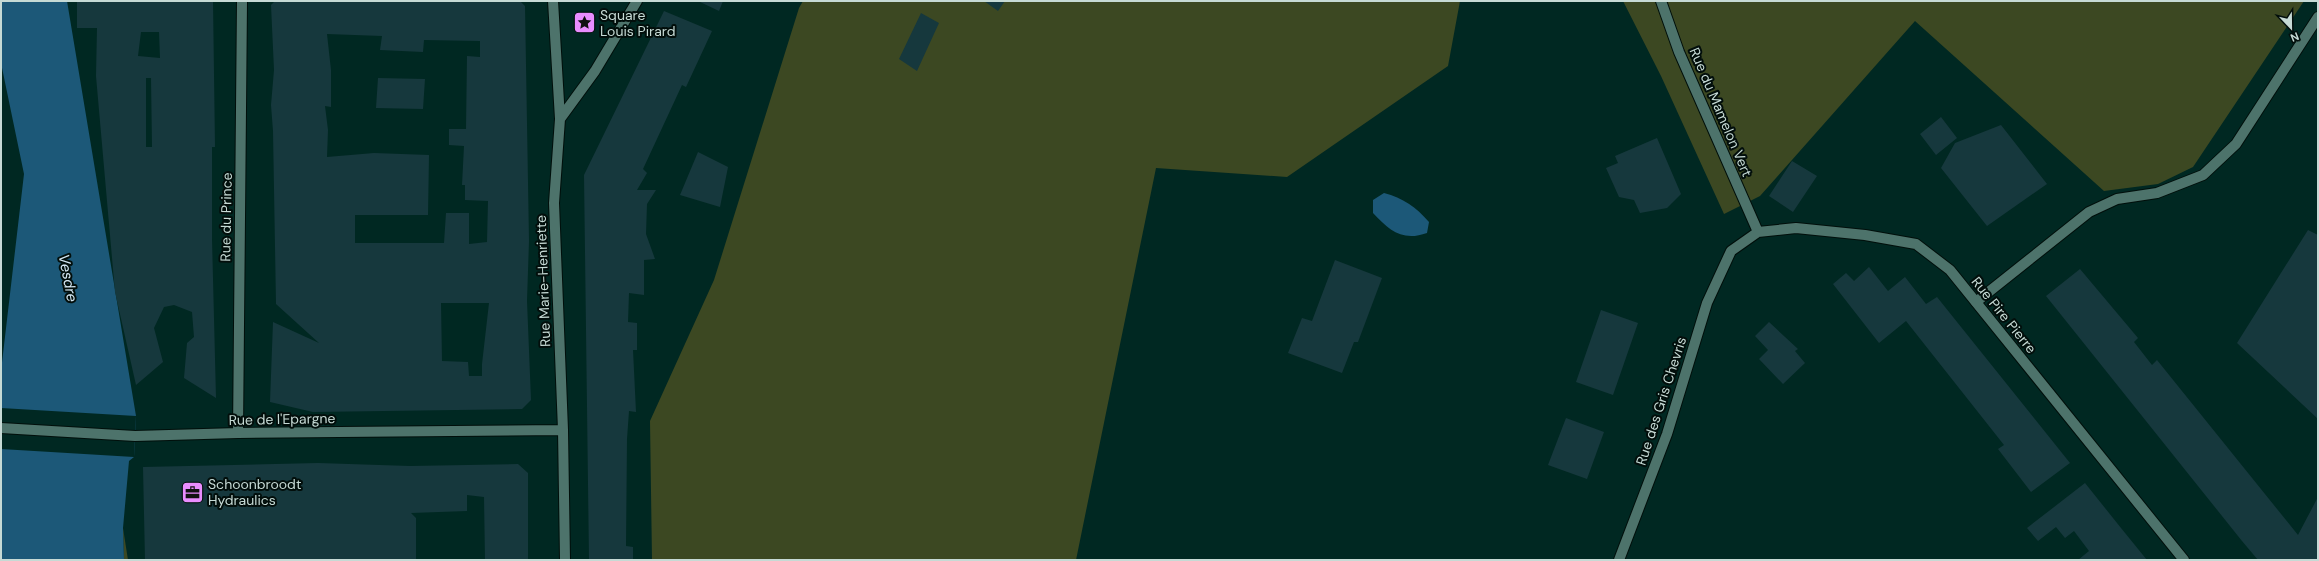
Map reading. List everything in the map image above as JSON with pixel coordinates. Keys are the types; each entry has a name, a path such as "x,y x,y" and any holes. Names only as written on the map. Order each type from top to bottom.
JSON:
{"street":[{"name":"Rue du Prince","path":"238,433 242,1"},
{"name":"Rue Marie-Henriette","path":"553,1 560,118 554,203 564,430 565,560"},
{"path":"560,118 595,71 637,1"},
{"name":"Rue du Mamelon Vert","path":"1661,1 1679,52 1758,232"},
{"path":"1976,302 2088,212 2117,199 2157,193 2203,175 2236,144 2318,17"},
{"name":"Rue Pire Pierre","path":"1731,251 1758,232 1796,228 1865,235 1916,244 1950,270 2184,560"},
{"name":"Rue des Gris Chevris","path":"1619,560 1667,434 1707,303 1731,251"},
{"name":"Rue de l'Epargne","path":"1,428 135,436 238,433 564,430"}],"green space":[{"path":"803,1 1460,1 1448,66 1287,177 1156,168 1076,560 652,560 650,421 714,280 799,8"},
{"path":"1623,1 2304,1 2193,167 2158,184 2104,191 1915,21 1760,196 1724,214 1661,76"},
{"path":"123,528 128,560 124,560"}],"water":[{"name":"Vesdre","path":"1,1 67,1 136,416 134,457 129,461 123,528 124,560 1,560 1,371 24,174 1,63"},
{"path":"1384,193 1403,200 1419,212 1429,222 1427,233 1410,236 1403,235 1385,225 1373,213 1373,200"}],"pier":[{"path":"1,408 136,416 134,457 1,449"}],"building":[{"path":"77,1 213,1 215,147 212,147 212,239 216,398 184,378 187,343 194,337 192,312 174,305 164,307 154,328 163,362 136,385 115,292 96,76 97,28 77,28","holes":["141,32 159,32 160,58 138,56","146,78 151,78 152,147 146,147"]},
{"path":"275,1 520,1 525,6 529,241 527,301 531,400 522,409 313,412 270,402 273,322 319,343 276,304 273,131 271,105 274,70 271,5","holes":["327,34 382,36 380,50 423,52 424,40 480,41 480,57 467,56 466,129 449,129 449,145 464,146 462,185 465,185 465,200 488,201 487,242 469,244 469,213 446,213 444,243 355,243 355,215 428,215 429,155 374,153 327,157 328,130 325,106 331,107 331,70","441,303 489,303 482,376 469,376 468,362 442,361"]},
{"path":"698,1 723,1 719,11"},
{"path":"984,1 1005,1 998,11"},
{"path":"664,11 712,31 686,87 682,85 643,169 647,173 637,190 656,190 647,204 646,234 655,259 644,260 644,295 629,293 628,322 637,323 637,350 633,350 636,412 629,411 627,439 626,546 633,547 633,560 589,560 584,175"},
{"path":"921,13 939,23 917,71 899,59"},
{"path":"378,78 425,79 423,109 376,108"},
{"path":"1941,117 1957,138 1936,155 1920,134"},
{"path":"2001,125 2047,184 1987,226 1941,168 1955,143"},
{"path":"1657,138 1681,194 1667,208 1640,213 1634,200 1619,197 1606,168 1618,163 1615,156"},
{"path":"698,152 728,167 720,207 680,195"},
{"path":"1792,161 1817,176 1793,212 1769,196"},
{"path":"2308,230 2318,235 2318,419 2237,343"},
{"path":"1335,260 1382,278 1358,342 1354,342 1342,373 1288,353 1302,318 1312,321"},
{"path":"1869,267 1888,291 1905,277 1926,304 1937,297 2070,463 2031,492 1998,449 2004,445 1906,321 1879,343 1833,284 1846,273 1854,281"},
{"path":"2080,269 2138,338 2134,342 2152,365 2157,360 2298,535 2318,497 2318,560 2258,560 2242,541 2046,296"},
{"path":"1601,310 1638,323 1613,395 1576,382"},
{"path":"1769,322 1798,349 1795,351 1805,363 1783,384 1759,359 1768,350 1755,336"},
{"path":"1566,418 1604,432 1587,479 1548,465"},
{"path":"318,463 410,466 518,464 528,473 528,560 485,560 484,497 467,495 467,511 411,513 416,518 416,560 145,560 143,467"},
{"path":"2085,483 2147,560 2078,560 2089,551 2074,531 2065,538 2056,527 2038,541 2027,528"}],"place":[{"name":"Square Louis Pirard","path":"585,23"},
{"name":"Schoonbroodt Hydraulics","path":"193,492"}]}
